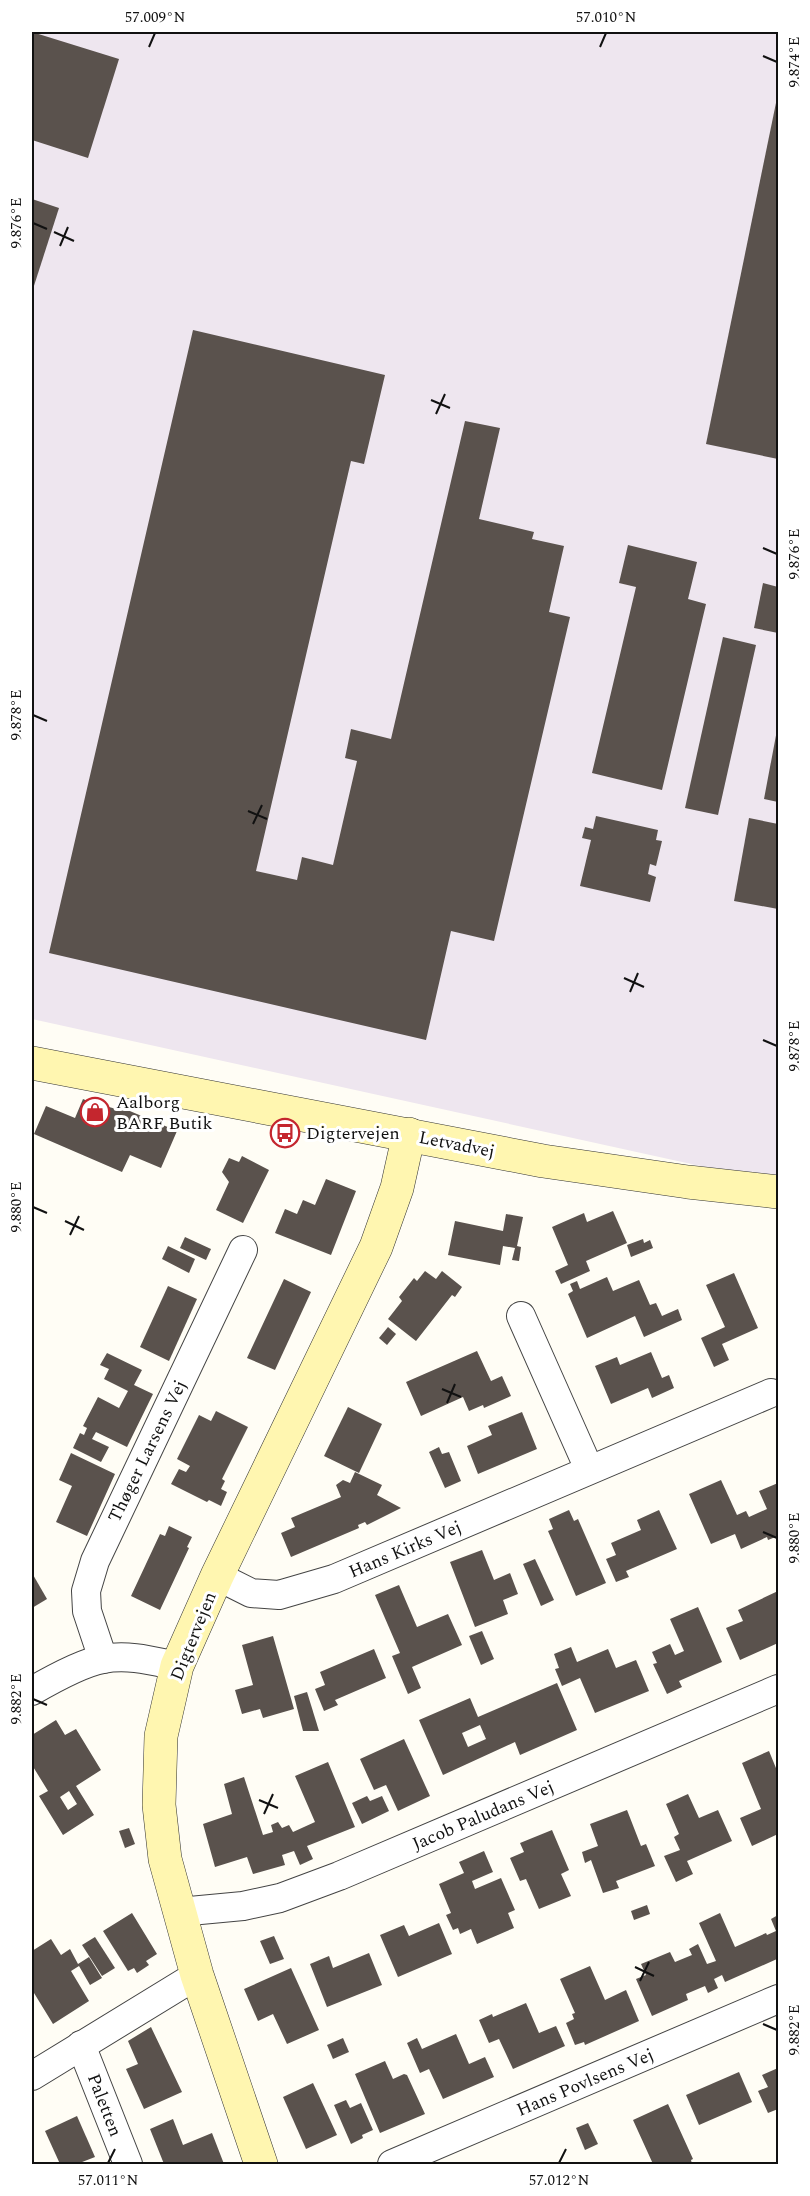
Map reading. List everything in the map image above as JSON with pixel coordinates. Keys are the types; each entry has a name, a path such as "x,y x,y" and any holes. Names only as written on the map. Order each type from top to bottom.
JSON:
{"street":[{"name":"Letvadvej","path":"32,1063 543,1161 688,1182 778,1191"},
{"name":"Digtervejen","path":"261,2164 197,1975 165,1859 159,1805 161,1736 177,1666 217,1576 368,1265 397,1188 409,1134"},
{"name":"Thøger Larsens Vej","path":"103,1659 87,1611 86,1591 95,1561 243,1250"},
{"path":"521,1316 589,1469"},
{"name":"Hans Kirks Vej","path":"217,1576 251,1593 279,1595 334,1579 771,1393"},
{"path":"32,1692 55,1677 103,1659 136,1658 177,1666"},
{"name":"Jacob Paludans Vej","path":"179,1912 243,1906 280,1898 339,1876 778,1689"},
{"path":"32,2076 197,1975"},
{"name":"Hans Povlsens Vej","path":"392,2164 778,1998"},
{"name":"Paletten","path":"81,2045 128,2164"}],"shaded area":[{"path":"32,32 778,32 778,1183 32,1019"}],"building":[{"path":"32,32 119,59 88,158 32,140"},
{"path":"778,99 778,459 706,444"},
{"path":"32,199 59,208 32,292"},
{"path":"193,330 385,375 364,464 351,461 256,871 297,880 302,857 333,865 357,761 345,758 351,729 391,739 465,421 500,428 479,519 534,532 532,539 564,546 549,612 570,617 494,941 451,931 426,1040 49,953"},
{"path":"628,545 697,562 688,599 706,604 662,790 592,773 636,587 619,583"},
{"path":"763,583 778,587 778,633 754,628"},
{"path":"723,637 756,645 718,815 685,808"},
{"path":"778,730 778,802 764,799"},
{"path":"596,816 658,830 656,840 662,841 656,866 650,864 648,874 656,877 650,902 580,886 591,840 582,838 585,827 593,829"},
{"path":"749,818 778,824 778,909 734,901"},
{"path":"83,1099 108,1110 109,1107 116,1109 118,1106 177,1131 161,1168 130,1155 122,1172 34,1134 46,1106 75,1118"},
{"path":"242,1156 269,1170 243,1223 216,1210 229,1182 222,1172 229,1158 239,1162"},
{"path":"326,1179 356,1191 331,1255 275,1233 285,1209 297,1214 303,1200 315,1205"},
{"path":"613,1211 627,1243 586,1261 590,1271 561,1284 555,1271 568,1265 552,1227 584,1213 587,1222"},
{"path":"506,1214 523,1217 517,1246 521,1247 519,1261 512,1260 515,1248 503,1246 500,1265 448,1255 455,1221 503,1231"},
{"path":"185,1237 211,1249 206,1260 180,1248"},
{"path":"643,1239 644,1243 650,1240 653,1248 631,1257 627,1245"},
{"path":"168,1246 195,1259 189,1273 162,1259"},
{"path":"425,1271 436,1279 442,1271 462,1287 455,1297 452,1295 416,1341 388,1319 402,1301 399,1297 414,1278 417,1281"},
{"path":"734,1273 758,1328 722,1344 729,1360 714,1367 701,1338 725,1327 706,1285"},
{"path":"607,1277 613,1291 639,1280 650,1305 656,1303 662,1316 678,1309 682,1320 644,1337 635,1316 587,1338 568,1294 573,1291 570,1284 577,1281 580,1289"},
{"path":"284,1279 311,1292 275,1370 247,1358"},
{"path":"168,1286 197,1299 169,1361 140,1347"},
{"path":"388,1327 396,1334 387,1345 379,1338"},
{"path":"477,1351 491,1381 502,1376 511,1396 484,1408 483,1405 469,1411 463,1397 421,1416 406,1382"},
{"path":"651,1352 662,1378 669,1375 674,1388 652,1398 648,1388 611,1404 595,1366 617,1357 620,1365"},
{"path":"107,1353 142,1370 134,1385 153,1394 127,1447 96,1432 92,1439 109,1447 101,1462 73,1448 80,1433 84,1435 87,1428 83,1426 98,1397 119,1408 128,1391 104,1379 109,1369 100,1365"},
{"path":"348,1407 382,1424 359,1473 324,1456"},
{"path":"216,1411 248,1427 222,1479 225,1481 221,1489 227,1492 221,1506 209,1500 207,1502 171,1484 179,1469 186,1472 190,1466 177,1459 199,1415 211,1421"},
{"path":"522,1412 537,1449 478,1474 467,1446 492,1435 488,1426"},
{"path":"439,1447 442,1454 449,1452 461,1481 445,1488 429,1452"},
{"path":"71,1453 115,1474 87,1536 56,1522 72,1486 59,1480"},
{"path":"355,1472 382,1485 377,1495 401,1508 367,1525 365,1522 358,1525 359,1528 291,1557 281,1533 295,1527 291,1518 341,1497 336,1485 343,1480 350,1483"},
{"path":"721,1480 737,1515 746,1511 749,1517 767,1509 759,1491 778,1483 778,1522 776,1523 778,1536 768,1540 767,1537 741,1549 735,1534 711,1544 689,1494"},
{"path":"569,1510 574,1521 578,1519 606,1583 576,1596 548,1531 553,1529 549,1519"},
{"path":"659,1510 677,1549 626,1571 629,1577 616,1582 606,1559 616,1555 611,1543 641,1530 637,1520"},
{"path":"169,1526 192,1537 160,1610 131,1596 160,1534 165,1536"},
{"path":"482,1550 494,1580 510,1573 518,1594 503,1600 508,1614 475,1627 450,1562"},
{"path":"535,1559 554,1600 541,1606 523,1564"},
{"path":"32,1573 47,1599 32,1608"},
{"path":"399,1585 417,1627 448,1614 462,1645 412,1667 421,1688 408,1694 392,1656 400,1653 375,1595"},
{"path":"778,1591 778,1643 740,1660 726,1628 743,1621 738,1610"},
{"path":"698,1607 722,1662 679,1681 682,1687 667,1694 653,1664 657,1663 652,1652 670,1644 675,1655 684,1651 670,1619"},
{"path":"482,1631 494,1659 481,1665 469,1636"},
{"path":"273,1636 294,1709 263,1718 260,1709 242,1714 235,1690 253,1685 242,1645"},
{"path":"571,1647 577,1662 608,1649 616,1668 636,1660 649,1691 595,1713 580,1678 562,1686 555,1669 559,1668 554,1654"},
{"path":"374,1649 386,1678 335,1700 338,1705 324,1711 315,1689 325,1685 320,1672"},
{"path":"557,1683 577,1730 520,1755 515,1742 443,1775 419,1720 470,1698 478,1717","holes":["480,1725 486,1739 468,1747 462,1733"]},
{"path":"307,1692 319,1731 303,1731 294,1696"},
{"path":"56,1720 65,1735 76,1729 101,1770 76,1786 94,1815 63,1835 39,1796 48,1791 32,1765 32,1735","holes":["69,1791 77,1804 68,1810 60,1797"]},
{"path":"404,1739 430,1796 398,1811 386,1785 374,1790 360,1759"},
{"path":"769,1751 778,1773 778,1834 752,1846 740,1818 761,1809 742,1763"},
{"path":"328,1762 355,1827 307,1846 313,1859 300,1865 294,1851 282,1855 285,1865 253,1874 247,1857 215,1867 203,1824 232,1814 224,1784 244,1777 263,1835 273,1832 271,1825 278,1822 282,1828 289,1825 293,1832 315,1822 295,1776"},
{"path":"688,1794 699,1818 718,1810 732,1841 687,1861 693,1874 676,1882 664,1856 680,1850 674,1837 679,1834 666,1804"},
{"path":"367,1796 370,1801 382,1796 389,1811 362,1824 352,1803"},
{"path":"627,1810 641,1846 646,1844 655,1866 616,1881 619,1888 603,1893 591,1860 585,1863 582,1852 598,1846 590,1824"},
{"path":"129,1828 135,1844 125,1848 119,1831"},
{"path":"552,1830 569,1870 561,1874 571,1896 539,1909 526,1879 520,1881 510,1858 524,1852 520,1843"},
{"path":"484,1851 493,1872 472,1881 475,1889 501,1878 515,1910 508,1913 514,1928 477,1944 471,1929 460,1934 458,1928 453,1930 446,1915 451,1913 439,1884 464,1873 459,1862"},
{"path":"647,1905 650,1914 634,1920 631,1911"},
{"path":"132,1913 157,1954 146,1961 149,1965 137,1973 134,1968 128,1971 103,1931"},
{"path":"720,1913 735,1947 776,1931 771,1919 778,1915 777,1959 725,1982 722,1975 714,1979 718,1988 708,1993 705,1986 686,1994 688,2000 652,2016 636,1979 646,1975 641,1964 670,1952 675,1962 692,1955 689,1949 698,1944 707,1964 716,1961 699,1923"},
{"path":"439,1923 452,1954 398,1977 380,1935 404,1925 409,1936"},
{"path":"274,1936 284,1959 270,1964 260,1941"},
{"path":"95,1937 115,1968 102,1976 82,1945"},
{"path":"51,1939 61,1955 70,1949 78,1964 89,1957 102,1978 90,1985 79,1966 71,1971 89,2001 53,2024 34,1993 32,1995 32,1951"},
{"path":"369,1953 382,1985 327,2007 310,1964 329,1956 333,1968"},
{"path":"590,1966 605,2000 626,1990 639,2021 585,2045 584,2042 575,2045 566,2023 574,2019 572,2014 575,2013 560,1979"},
{"path":"291,1968 319,2030 287,2044 273,2014 258,2021 244,1989"},
{"path":"526,2003 539,2033 556,2026 565,2046 513,2069 499,2039 489,2043 479,2020 492,2014 493,2017"},
{"path":"151,2027 182,2092 144,2109 126,2069 138,2064 128,2041"},
{"path":"456,2034 469,2064 485,2057 494,2077 443,2099 429,2069 420,2073 407,2043 417,2038 422,2049"},
{"path":"343,2038 349,2052 333,2059 327,2045"},
{"path":"385,2061 393,2079 407,2075 425,2114 380,2133 355,2074"},
{"path":"778,2068 778,2109 768,2113 758,2091 768,2087 762,2075"},
{"path":"739,2072 752,2102 699,2125 686,2095"},
{"path":"313,2083 337,2135 306,2149 283,2097"},
{"path":"346,2100 350,2108 361,2103 373,2130 351,2144 334,2105"},
{"path":"668,2104 693,2159 692,2164 653,2164 633,2120"},
{"path":"77,2116 95,2157 77,2164 60,2164 45,2131"},
{"path":"173,2119 183,2145 212,2133 224,2164 164,2164 150,2129"},
{"path":"588,2123 598,2144 585,2150 576,2128"}],"place":[{"name":"Aalborg BARF Butik","path":"95,1112"},
{"name":"Digtervejen","path":"285,1133"}]}
